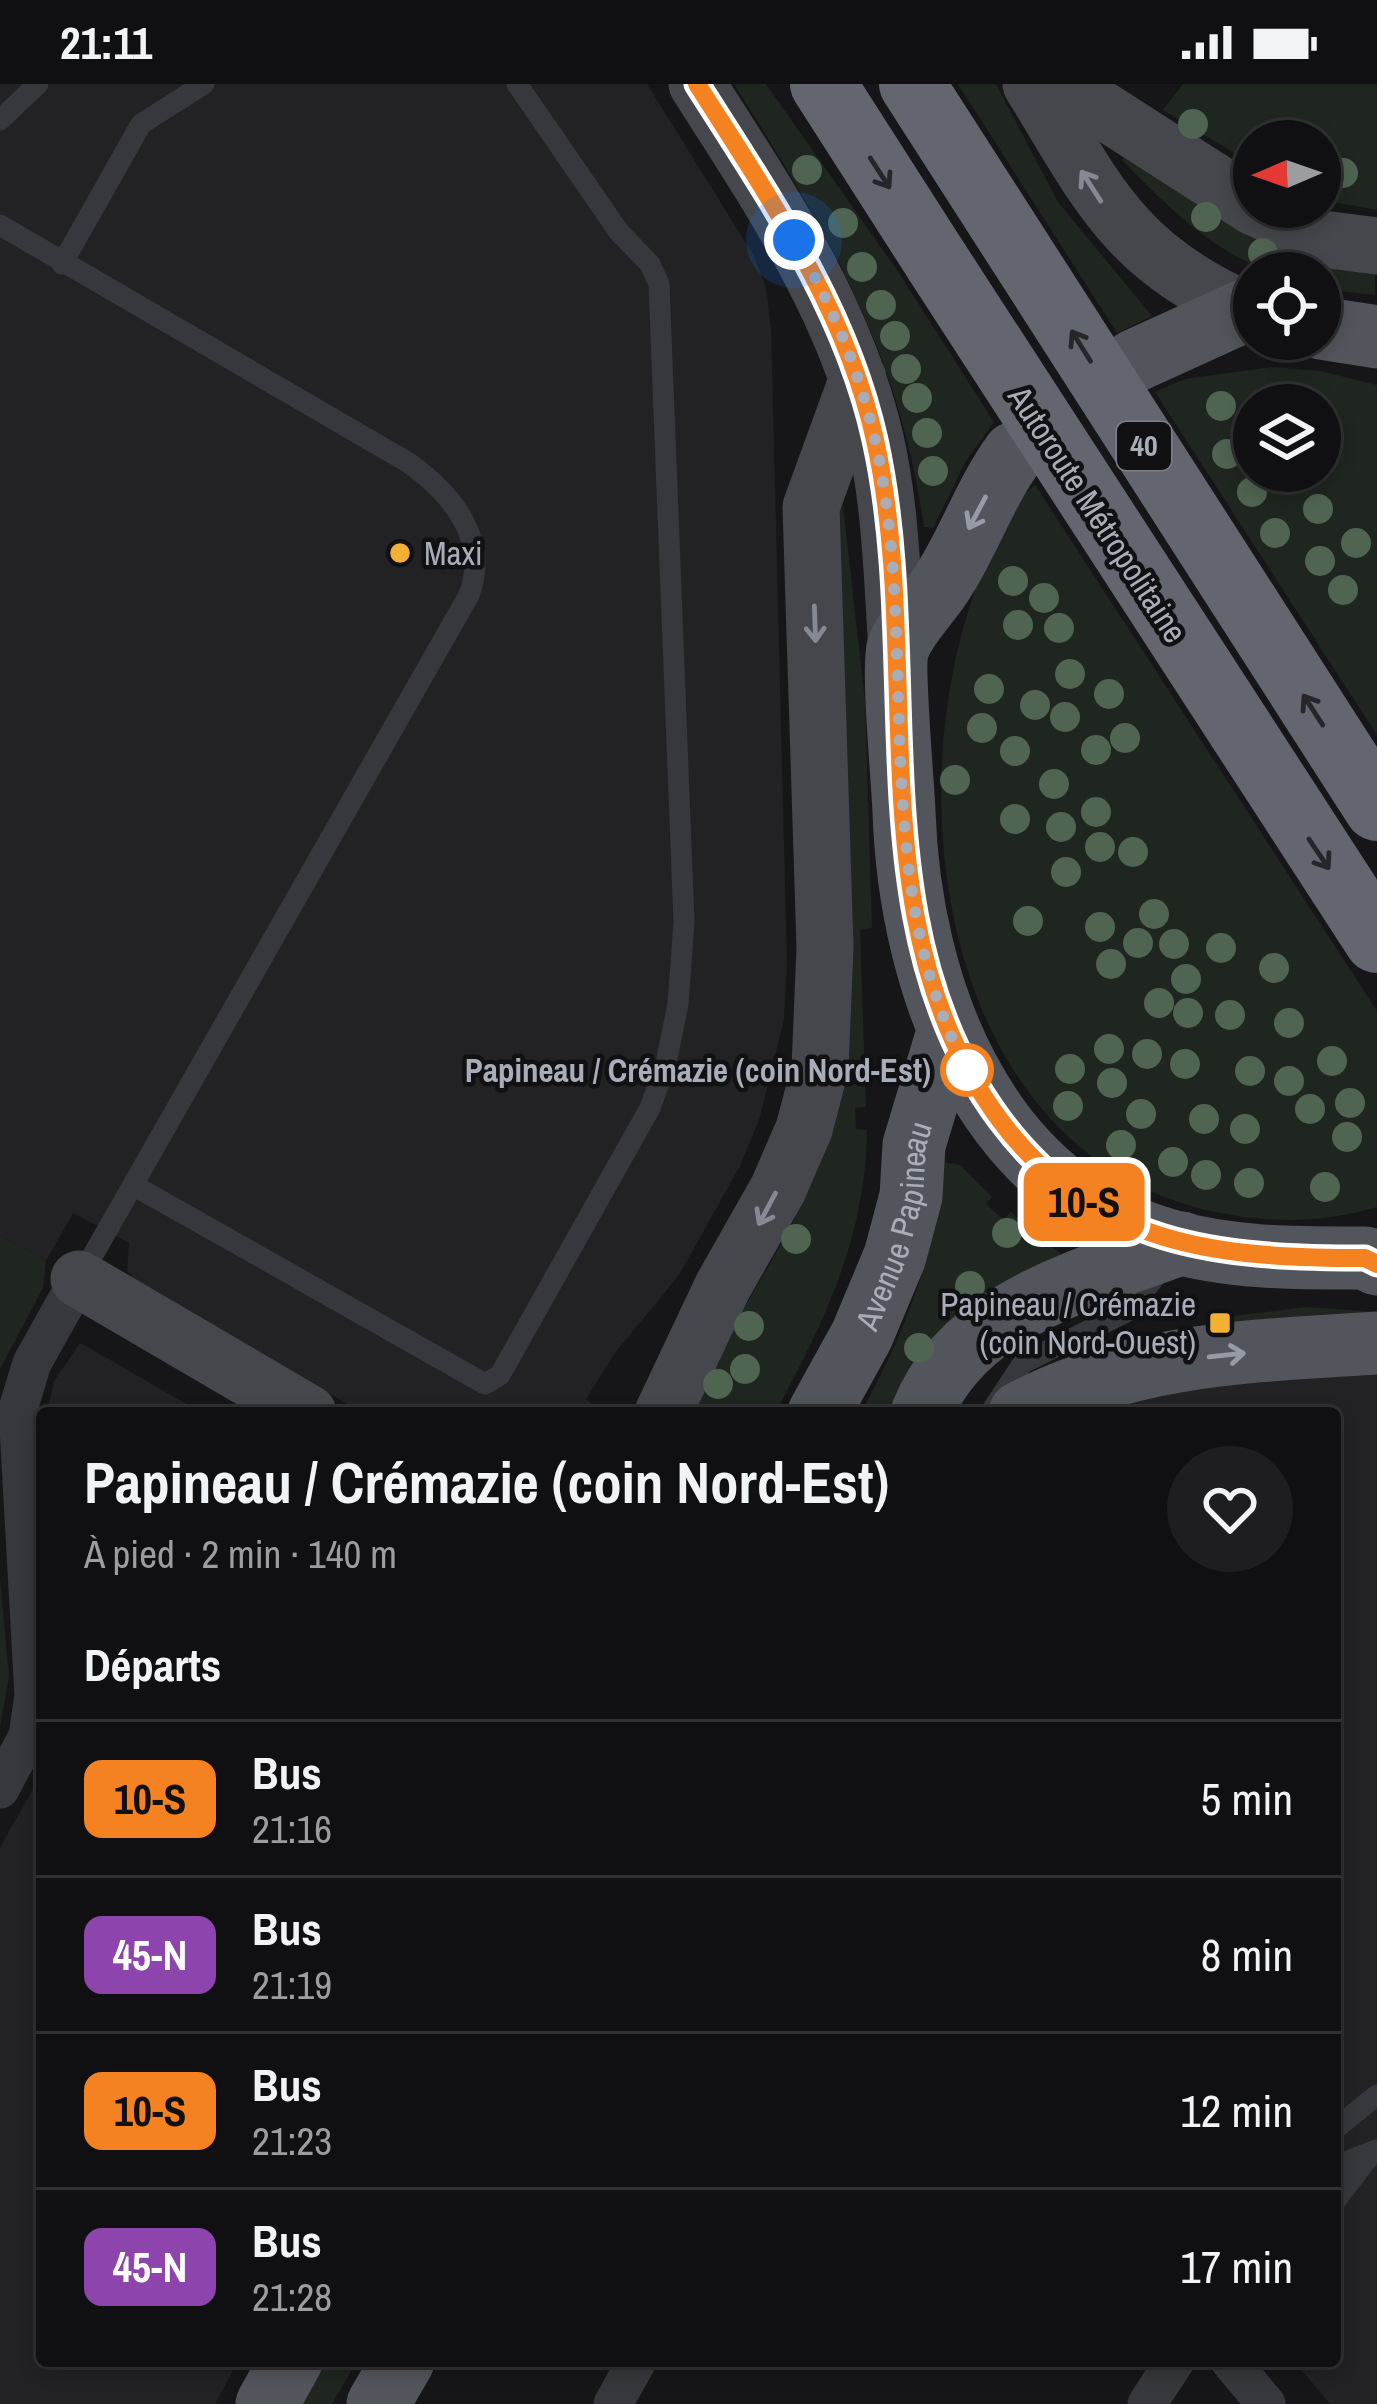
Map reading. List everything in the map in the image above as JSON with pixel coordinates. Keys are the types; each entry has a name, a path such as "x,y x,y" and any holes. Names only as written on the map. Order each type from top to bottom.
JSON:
{"highway":[{"name":"Autoroute Métropolitaine","path":"823,84 1377,940"},
{"name":"40","path":"912,84 1377,808"}],"main road":[{"path":"697,84 814,274 858,378 882,473 912,897 928,978 948,1032 988,1104 1061,1186 1127,1225 1182,1244 1248,1255 1373,1258"},
{"path":"1036,92 1117,97 1233,190"},
{"path":"1036,92 1089,185 1129,234 1197,285 1233,303"},
{"path":"1299,228 1322,239 1377,246"},
{"path":"1134,361 1233,318"},
{"path":"1341,331 1377,337"},
{"path":"666,1407 723,1286 785,1174 820,1068 825,946 811,507 858,378"},
{"path":"898,649 947,577 1014,453"},
{"name":"Avenue Papineau","path":"822,1407 862,1335 895,1256 911,1196 914,1145 948,1032"},
{"path":"926,1407 957,1359 996,1323 1042,1297 1182,1244"},
{"path":"80,1279 298,1407"},
{"path":"632,1407 723,1286"},
{"path":"1033,1407 1087,1381 1157,1362 1377,1343"},
{"path":"267,2404 288,2367"},
{"path":"378,2404 400,2367"}],"street":[{"path":"0,1789 28,1736 34,1696 17,1409 32,1363 80,1279"},
{"path":"613,2404 635,2367"},
{"path":"1147,2404 1171,2367"},
{"path":"1236,2367 1266,2404"}],"lane":[{"path":"0,120 15,84"},
{"path":"0,120 38,84"},
{"path":"62,264 141,124 204,84"},
{"path":"133,1185 485,1384 500,1375 660,1086 673,1038 685,934 658,284 650,264 619,232 517,84"},
{"path":"0,225 409,463 455,502 474,558 469,595 80,1279"},
{"path":"995,1407 1023,1363 1128,1311 1182,1244"},
{"path":"1341,2124 1377,2095"},
{"path":"1341,2164 1374,2151"},
{"path":"1341,2196 1374,2151"}],"shaded area":[{"path":"0,84 647,84 754,256 766,288 771,328 787,963 784,1019 760,1117 740,1166 679,1275 615,1353 586,1399 592,1407 353,1407 135,1280 127,1270 129,1243 73,1213 46,1261 0,1236"},
{"path":"734,84 766,84 897,270 994,422 966,461 933,528 924,527 897,404 854,295 799,191"},
{"path":"958,84 996,84 1058,202 1152,316 1117,333"},
{"path":"1183,84 1377,84 1377,210 1341,204 1341,120 1233,120 1233,152 1163,110"},
{"path":"1122,160 1233,219 1233,228 1249,228 1292,252 1230,253 1173,210"},
{"path":"1341,271 1375,271 1375,295 1341,291"},
{"path":"1272,367 1321,371 1377,385 1377,735 1155,392 1185,379"},
{"path":"1035,485 1377,1011 1377,1207 1288,1220 1198,1208 1114,1172 1049,1117 999,1046 966,964 947,875 941,784 949,695 968,612 1001,526"},
{"path":"843,506 865,701 872,928 860,930 866,1107 855,1108 856,1129 867,1130 859,1206 826,1311 778,1407 687,1407 792,1225 824,1149 834,508"},
{"path":"944,1162 960,1165 992,1197 986,1204 1003,1219 1011,1212 1070,1262 900,1407 864,1407 916,1292"},
{"path":"0,1236 46,1261 43,1288 0,1369"},
{"path":"1306,1307 1377,1312 1377,1325 1229,1338 1226,1317"},
{"path":"80,1343 192,1407 48,1407 54,1381"},
{"path":"1377,1370 1377,2404 1330,2404 1299,2367 1341,2367 1341,1407 1116,1407 1181,1388"},
{"path":"0,1578 9,1677 0,1727"},
{"path":"36,1784 36,2367 235,2367 215,2404 0,2404 0,1847"},
{"path":"323,2367 354,2367 332,2404 301,2404"}],"bus line":[{"name":"10-S","path":"697,84 814,274 848,349 875,437 888,523 904,828 914,913 928,978 967,1070 988,1104 1036,1162 1061,1186 1127,1225 1203,1249 1276,1257 1365,1258 1377,1264"}],"place":[{"name":"Maxi","path":"400,553"},
{"name":"Papineau / Crémazie (coin Nord-Est)","path":"967,1070"},
{"name":"Papineau / Crémazie (coin Nord-Ouest)","path":"1220,1323"}],"route":[{"path":"794,240 848,349 875,437 888,523 904,828 914,913 928,978 967,1070"}]}
